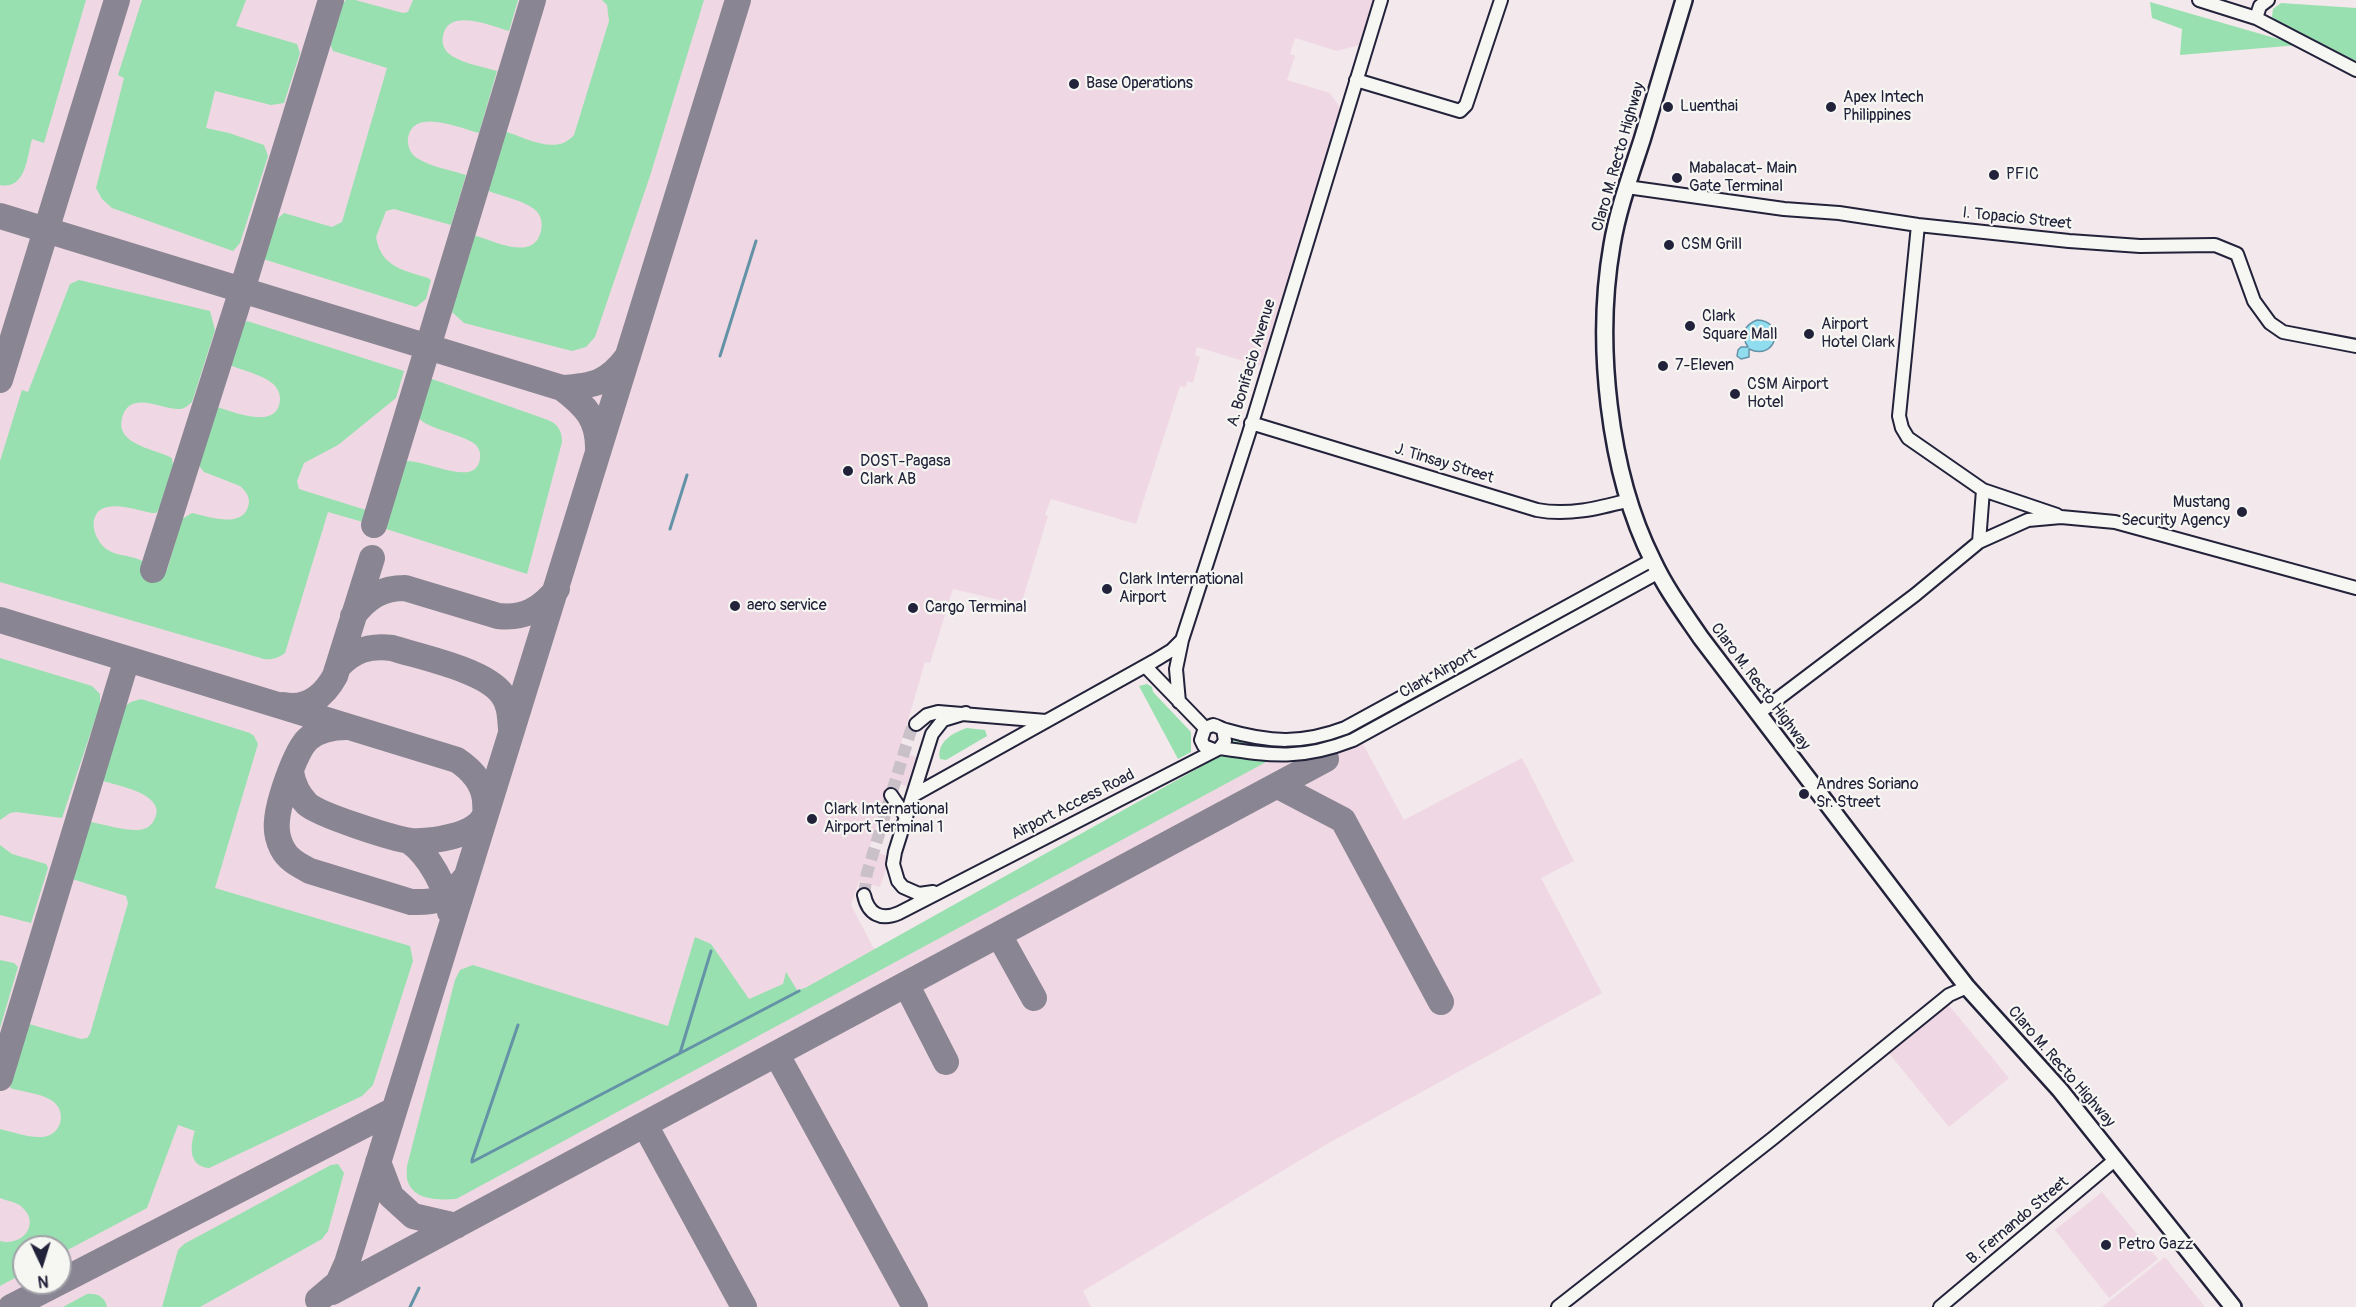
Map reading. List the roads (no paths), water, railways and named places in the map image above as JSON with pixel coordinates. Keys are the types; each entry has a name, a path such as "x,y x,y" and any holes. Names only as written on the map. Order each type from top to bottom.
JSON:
{"main road":[{"name":"Claro M. Recto Highway","path":"1684,0 1612,243 1605,302 1606,377 1616,445 1630,500 1655,566 1670,594 1701,639 1967,987 2060,1090 2233,1307"}],"street":[{"name":"A. Bonifacio Avenue","path":"1179,702 1176,669 1182,640 1381,0"},
{"path":"1356,80 1460,111 1466,105 1501,0"},
{"path":"2199,0 2256,18 2356,70"},
{"path":"2256,18 2260,6 2268,0"},
{"name":"I. Topacio Street","path":"1627,187 1917,225 2105,244 2215,245 2237,254 2254,301 2270,323 2283,332 2356,346"},
{"path":"1917,225 1899,416 1908,438 1983,490 2061,516 2115,522 2356,588"},
{"name":"J. Tinsay Street","path":"1251,423 1537,510 1560,513 1584,511 1630,500"},
{"path":"1979,542 1983,490"},
{"path":"1759,713 1915,595 1979,542 2028,520 2061,516"},
{"name":"Clark Airport","path":"1223,729 1282,741 1296,741 1328,734 1655,566"},
{"name":"Clark Airport","path":"1217,749 1282,756 1326,750 1353,740 1465,678 1655,566"},
{"path":"914,795 1145,666 1172,650 1182,640"},
{"path":"1145,666 1205,728"},
{"path":"1458,666 1465,678"},
{"name":"Airport Access Road","path":"916,724 927,715 938,712 1046,721"},
{"name":"Airport Access Road","path":"947,889 919,894 909,891 898,881 893,864 906,817 937,726 950,716 966,713"},
{"path":"1214,725 1223,729 1226,741 1217,749 1207,748 1202,743 1201,736 1205,728 1214,725"},
{"name":"Airport Access Road","path":"864,895 871,911 884,918 899,913 1217,749"},
{"path":"891,795 906,817"},
{"path":"1558,1307 1949,995 1967,987"},
{"name":"B. Fernando Street","path":"1940,1307 2116,1160"}],"water":[{"path":"1757,320 1766,322 1772,327 1775,333 1774,340 1766,350 1758,352 1749,349 1749,357 1741,359 1737,356 1738,350 1741,347 1748,347 1744,338 1746,328"}],"waterway":[{"path":"720,356 756,241"},
{"path":"670,529 687,475"},
{"path":"680,1053 711,951"},
{"path":"472,1162 799,991"},
{"path":"472,1160 518,1025"},
{"path":"410,1307 419,1288"}],"tunnel":[{"path":"864,895 867,873 911,730 916,724"}],"place":[{"name":"Base Operations","path":"1074,84"},
{"name":"Luenthai","path":"1668,107"},
{"name":"Apex Intech Philippines","path":"1831,107"},
{"name":"PFIC","path":"1994,175"},
{"name":"Mabalacat- Main Gate Terminal","path":"1677,178"},
{"name":"CSM Grill","path":"1669,245"},
{"name":"Clark Square Mall","path":"1690,326"},
{"name":"Airport Hotel Clark","path":"1809,334"},
{"name":"7-Eleven","path":"1663,366"},
{"name":"CSM Airport Hotel","path":"1735,394"},
{"name":"DOST-Pagasa Clark AB","path":"848,471"},
{"name":"Mustang Security Agency","path":"2242,512"},
{"name":"Clark International Airport","path":"1107,589"},
{"name":"aero service","path":"735,606"},
{"name":"Cargo Terminal","path":"913,608"},
{"name":"Andres Soriano Sr. Street","path":"1804,794"},
{"name":"Clark International Airport Terminal 1","path":"812,819"},
{"name":"Petro Gazz","path":"2106,1245"}]}
